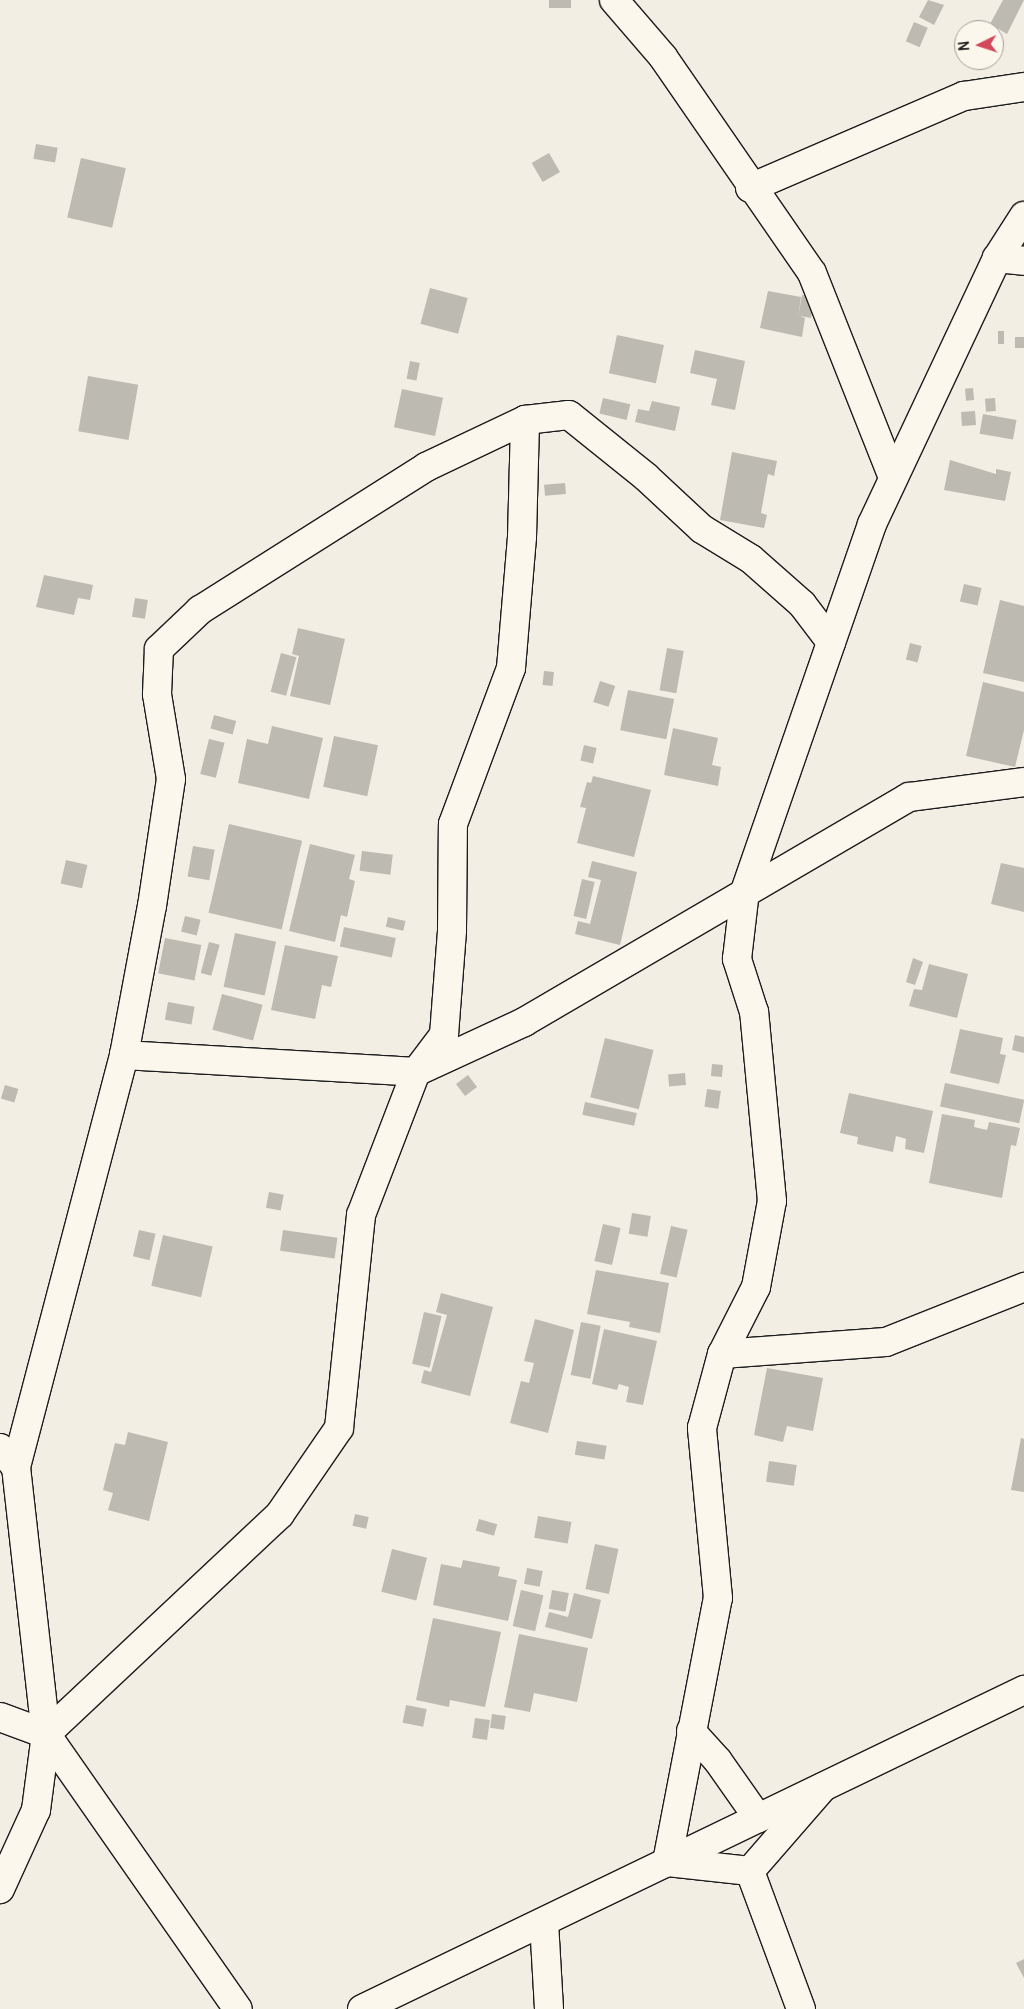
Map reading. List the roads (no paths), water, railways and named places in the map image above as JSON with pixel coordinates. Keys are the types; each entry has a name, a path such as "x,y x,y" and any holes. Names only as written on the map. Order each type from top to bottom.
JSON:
{"street":[{"path":"614,0 663,57 750,188 812,273 893,478"},
{"path":"750,188 964,96 1024,87"},
{"path":"668,1862 691,1731 718,1598 702,1428 722,1354 756,1287 772,1200 754,1012 737,959 745,891 872,524 997,258 1024,216"},
{"path":"997,258 1024,260"},
{"path":"0,1889 36,1810 46,1734 8,1458 124,1055 152,906 171,779 157,694 159,648 200,610 426,467 525,420 569,415 646,477 702,529 751,559 802,604 831,642"},
{"path":"46,1734 280,1514 339,1428 361,1215 416,1072 444,1035 452,930 453,824 511,668 522,537 525,420"},
{"path":"124,1055 416,1072 524,1022 745,891 909,798 1024,782"},
{"path":"722,1354 886,1342 1024,1287"},
{"path":"362,2009 1024,1690"},
{"path":"0,1717 46,1734 238,2009"},
{"path":"691,1731 718,1762 758,1818"},
{"path":"750,1871 823,1787"},
{"path":"668,1862 750,1871"},
{"path":"750,1871 801,2009"},
{"path":"544,1922 549,2009"}]}
